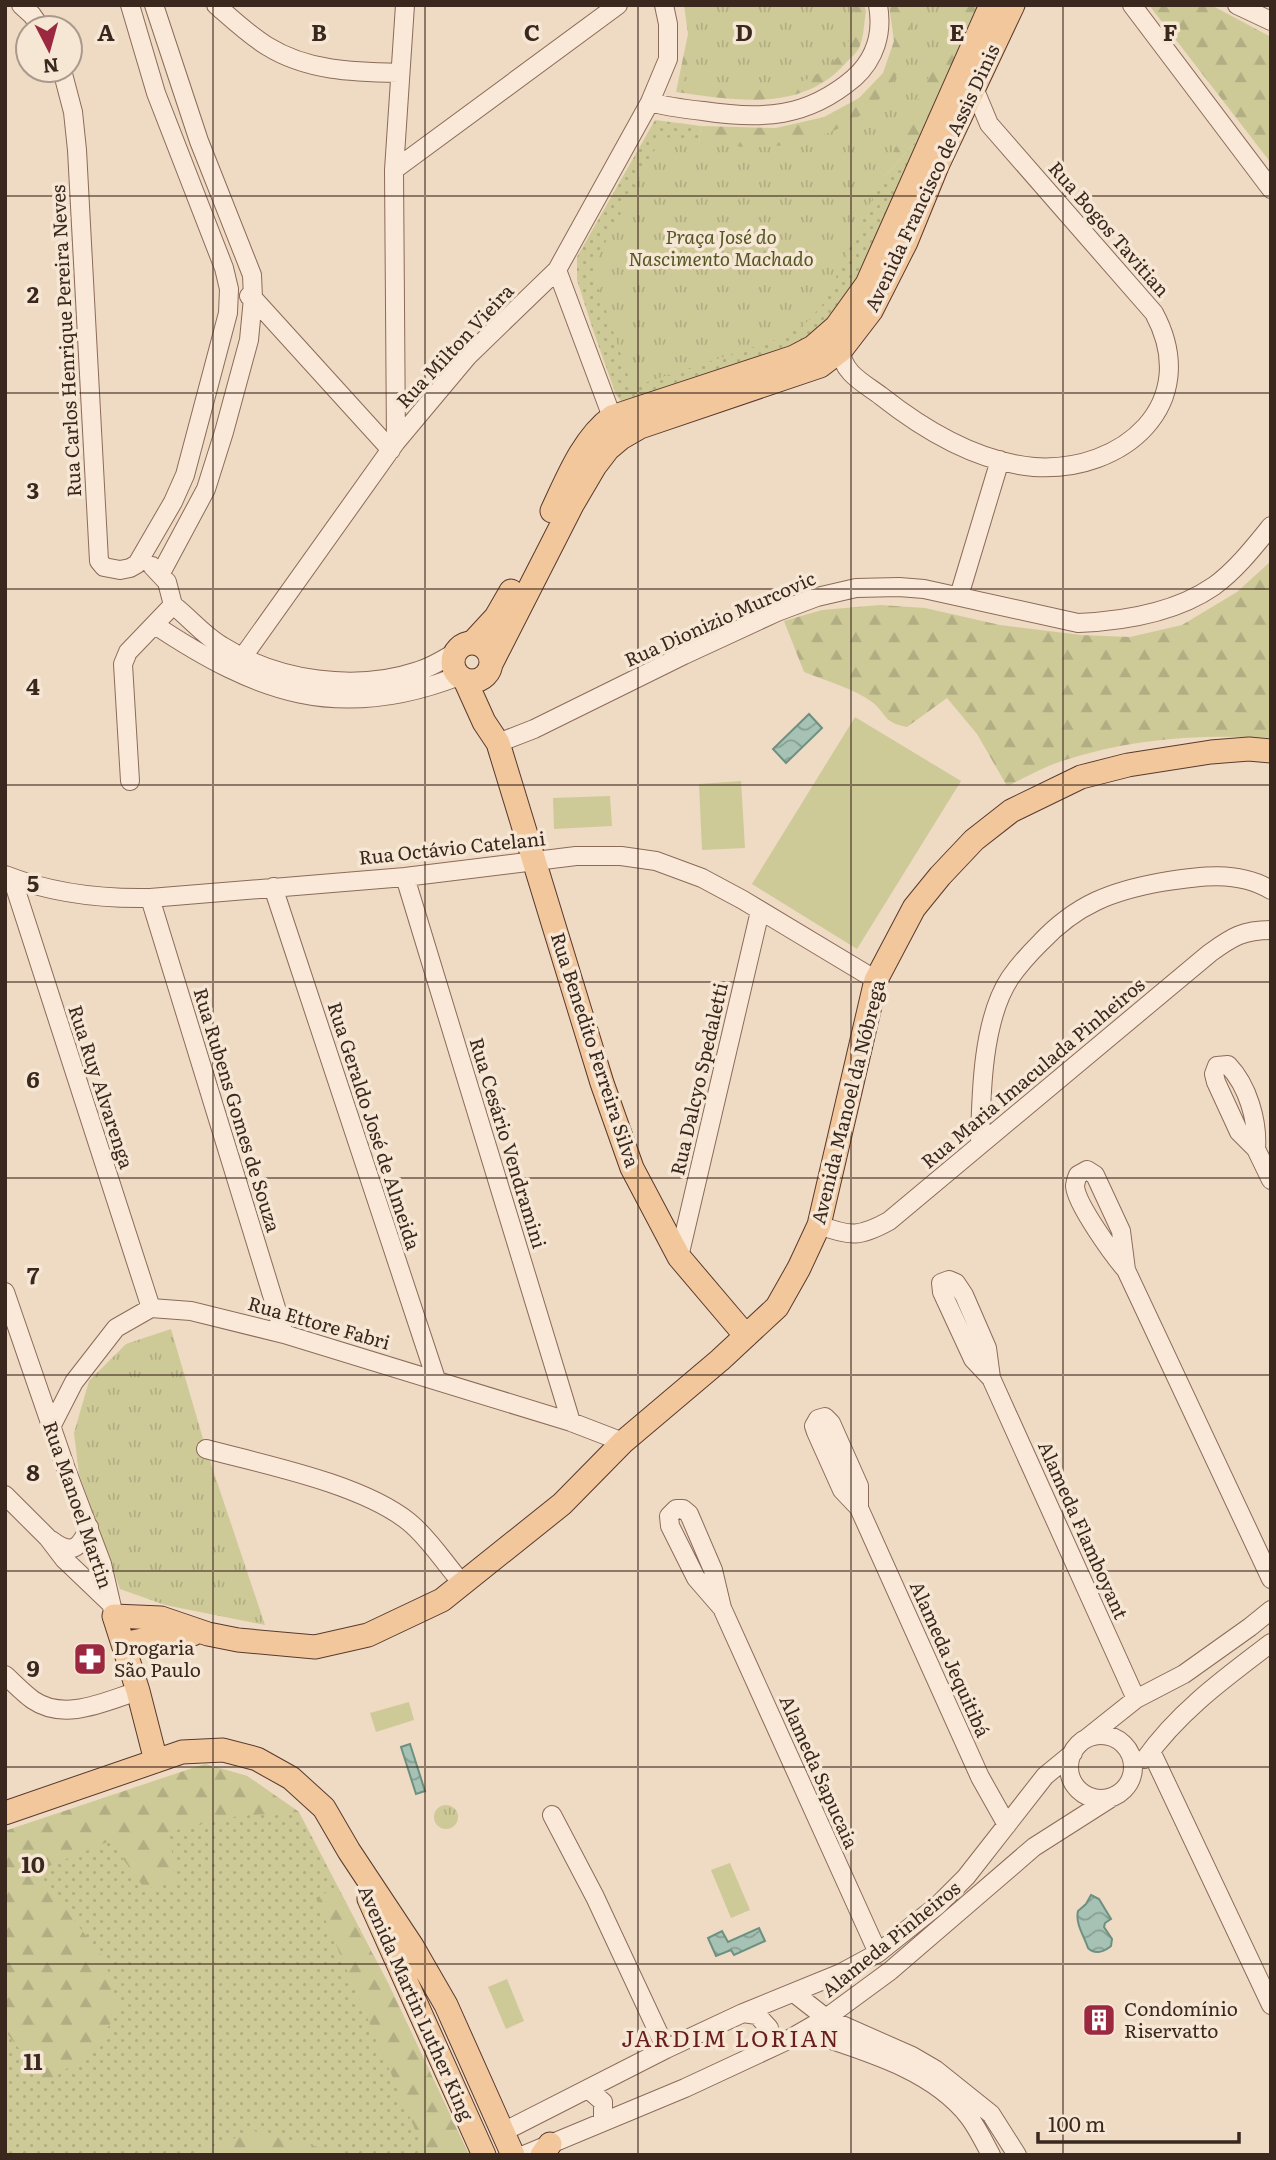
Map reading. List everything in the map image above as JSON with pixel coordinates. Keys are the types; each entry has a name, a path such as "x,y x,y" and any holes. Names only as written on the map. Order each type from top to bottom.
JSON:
{"main road":[{"name":"Avenida Francisco de Assis Dinis","path":"612,417 794,358 813,347 836,327 867,284 990,5"},
{"name":"Avenida Francisco de Assis Dinis","path":"475,674 595,466 608,449 640,427 820,366 841,350 855,334 876,302 906,242 937,166 1013,5"},
{"path":"464,647 486,648 475,674 454,668 453,660 464,647 496,617 591,439 601,425 612,417"},
{"name":"Rua Benedito Ferreira Silva","path":"475,674 484,722 497,740 602,1083 632,1168 679,1257 746,1336"},
{"name":"Avenida Manoel da Nóbrega","path":"112,1609 161,1618 208,1634 238,1640 315,1647 368,1635 442,1600 562,1504 622,1442 777,1307 819,1225 876,980 914,908 974,840 1011,811 1045,792 1081,777 1128,765 1236,750 1271,751"},
{"name":"Rua Manoel Martin","path":"112,1609 138,1691 156,1761"},
{"name":"Avenida Manoel da Nóbrega","path":"123,1644 162,1636 208,1634"},
{"name":"Avenida Martin Luther King","path":"5,1813 182,1752 223,1750 257,1759 291,1778 324,1808 412,1946 446,2005 513,2155"},
{"name":"Avenida Martin Luther King","path":"349,1851 388,1945 487,2153"},
{"path":"487,2153 503,2132"}],"street":[{"path":"130,5 156,93 224,268 229,289 228,313 217,360 185,475 142,557 161,573 167,582 173,604 199,628 220,645 243,658 274,670 306,678 352,682 387,679 418,671 464,647"},
{"path":"153,5 194,129 252,275 253,298 249,340 206,489 161,573"},
{"path":"216,5 267,46 297,61 330,69 399,73"},
{"path":"393,446 394,170 405,5"},
{"path":"394,170 618,5"},
{"name":"Rua Milton Vieira","path":"243,658 393,446 468,356 557,270 650,102 668,59 668,23 664,5"},
{"path":"650,102 756,117 777,115 816,104 854,78 872,56 879,37 881,19 878,5"},
{"path":"1132,5 1271,189"},
{"path":"1237,5 1271,21"},
{"name":"Rua Carlos Henrique Pereira Neves","path":"66,84 73,112 77,150 99,561 104,567 120,570 130,568 142,557"},
{"name":"Rua Bogos Tavitian","path":"841,350 846,369 902,413 934,433 1000,460 1032,467 1076,466 1090,461 1120,446 1152,422 1162,407 1170,379 1167,345 1154,313 989,124 974,88"},
{"path":"557,270 612,417"},
{"path":"229,289 253,298 393,446"},
{"path":"959,596 1000,460"},
{"name":"Rua Dionizio Murcovic","path":"497,740 534,729 776,612 835,591 899,587 959,596 1078,623 1102,622 1161,611 1214,586 1236,567 1271,526"},
{"path":"130,781 123,664 128,652 173,604"},
{"path":"155,625 184,645 253,680 317,698 356,699 397,694 475,674"},
{"path":"184,645 191,641 199,628"},
{"name":"Rua Octávio Catelani","path":"9,877 46,888 120,899 405,877 535,860 598,856 656,862 702,878 876,980"},
{"path":"980,1144 981,1094 994,1015 1009,980 1031,951 1060,922 1090,903 1115,893 1170,881 1225,875 1255,881 1271,890"},
{"name":"Rua Ruy Alvarenga","path":"9,877 150,1308"},
{"name":"Rua Cesário Vendramini","path":"405,877 571,1422"},
{"name":"Rua Geraldo José de Almeida","path":"273,887 436,1379"},
{"name":"Rua Rubens Gomes de Souza","path":"150,898 284,1334"},
{"name":"Rua Dalcyo Spedaletti","path":"679,1257 760,911"},
{"name":"Rua Maria Imaculada Pinheiros","path":"819,1225 840,1233 866,1234 889,1221 1210,953 1235,935 1253,930 1271,930"},
{"path":"1256,1149 1271,1180"},
{"path":"1126,1270 1121,1231 1095,1175 1087,1170 1078,1175 1075,1186 1079,1197 1110,1250 1126,1270 1271,1579"},
{"name":"Alameda Flamboyant","path":"991,1378 972,1359 942,1292 942,1283 949,1280 956,1283 964,1295 987,1348 991,1378 1136,1699"},
{"name":"Rua Manoel Martin","path":"5,1292 106,1577 112,1609"},
{"path":"51,1427 74,1382 116,1328 150,1308"},
{"name":"Rua Ettore Fabri","path":"150,1308 191,1311 284,1334 571,1422 622,1442"},
{"path":"206,1449 311,1479 384,1504 411,1524 462,1583"},
{"path":"5,1495 112,1609"},
{"name":"Alameda Jequitibá","path":"859,1508 980,1777 1007,1825"},
{"name":"Alameda Sapucaia","path":"722,1608 696,1578 670,1525 669,1516 676,1509 683,1509 689,1514 713,1570 722,1608 878,1953"},
{"path":"48,1538 70,1549 82,1542 89,1527"},
{"path":"1271,1610 1184,1674 1136,1699 1087,1738 1073,1753 1070,1764 1070,1774 1075,1784 1093,1797 1114,1796 1130,1782 1151,1751 1199,1699 1271,1643"},
{"path":"5,1675 34,1701 57,1710 79,1709 138,1691"},
{"path":"1087,1738 1107,1735 1124,1744 1133,1762 1130,1782"},
{"path":"1151,1751 1271,2005"},
{"name":"Alameda Pinheiros","path":"503,2132 666,2049 878,1953 910,1929 957,1886 1045,1776 1073,1753"},
{"name":"Alameda Pinheiros","path":"524,2155 546,2149 755,2055 826,2018 881,1978 1034,1847 1114,1796"},
{"path":"552,1815 595,1897 666,2049"},
{"path":"794,1993 826,2018 912,2056 936,2070 997,2121 1017,2155"},
{"path":"743,2013 758,2015 769,2028 768,2036 755,2055"},
{"path":"804,2031 887,2061 928,2082 958,2106 978,2130 990,2155"},
{"path":"588,2089 603,2102 603,2122"},
{"path":"978,2130 997,2121"}],"green space":[{"path":"684,5 864,5 866,11 859,48 827,80 787,97 744,100 676,92 688,34"},
{"path":"690,5 853,5 854,22 843,51 819,73 804,81 773,89 722,88 684,81 693,35"},
{"path":"889,5 980,5 931,124 890,171 844,207 699,144 701,126 776,128 824,117 859,98 883,73 894,41"},
{"name":"Praça José do Nascimento Machado","path":"910,5 962,5 824,303 805,324 775,340 632,387 593,272 596,260 660,140 665,137 760,147 790,144 819,136 846,124 869,109 888,89 902,65 910,37"},
{"path":"1149,5 1211,5 1271,37 1271,163"},
{"name":"Praça José do Nascimento Machado","path":"655,120 701,126 699,145 844,207 890,171 931,124 865,274 809,343 627,408 616,395 593,330 577,280 577,257"},
{"path":"1271,561 1271,738 1192,737 1113,747 1055,763 1007,786 977,734 947,698 907,727 893,723 865,697 804,672 784,621 822,610 880,605 925,608 1000,625 1081,635 1130,637 1182,625 1237,592"},
{"path":"855,717 961,781 857,949 752,884"},
{"path":"741,781 745,848 702,850 699,784"},
{"path":"610,796 612,826 554,829 553,798"},
{"path":"171,1329 206,1449 265,1625 165,1605 120,1589 79,1474 74,1433 89,1381 126,1344"},
{"path":"409,1702 414,1720 376,1732 370,1713"},
{"path":"205,1764 247,1776 299,1812 388,1983 469,2155 5,2155 5,1831"},
{"path":"205,1764 247,1776 299,1812 238,1816 168,1832 178,1882 145,1889 110,1841 37,1871 105,1961 119,2009 94,2051 46,2082 5,2031 5,1831"},
{"path":"446,1805 455,1808 458,1817 455,1826 446,1829 437,1826 434,1817 437,1808"},
{"path":"730,1863 750,1910 731,1918 711,1870"},
{"path":"337,1887 388,1983 469,2155 426,2155 316,1898"},
{"path":"507,1979 524,2021 506,2029 488,1987"},
{"path":"254,2131 350,2155 200,2155 203,2150"}],"water":[{"path":"809,714 822,728 786,763 773,749"},
{"path":"410,1744 425,1791 416,1794 401,1747"},
{"path":"1091,1895 1099,1899 1111,1919 1104,1927 1112,1939 1111,1946 1100,1952 1088,1948 1078,1920 1078,1911"},
{"path":"759,1928 765,1941 734,1955 731,1950 716,1956 708,1938 722,1931 728,1942"}],"place":[{"name":"Drogaria São Paulo","path":"90,1659"},
{"name":"Condomínio Riservatto","path":"1099,2020"}],"district":[{"name":"JARDIM LORIAN","path":"731,2039"}]}
